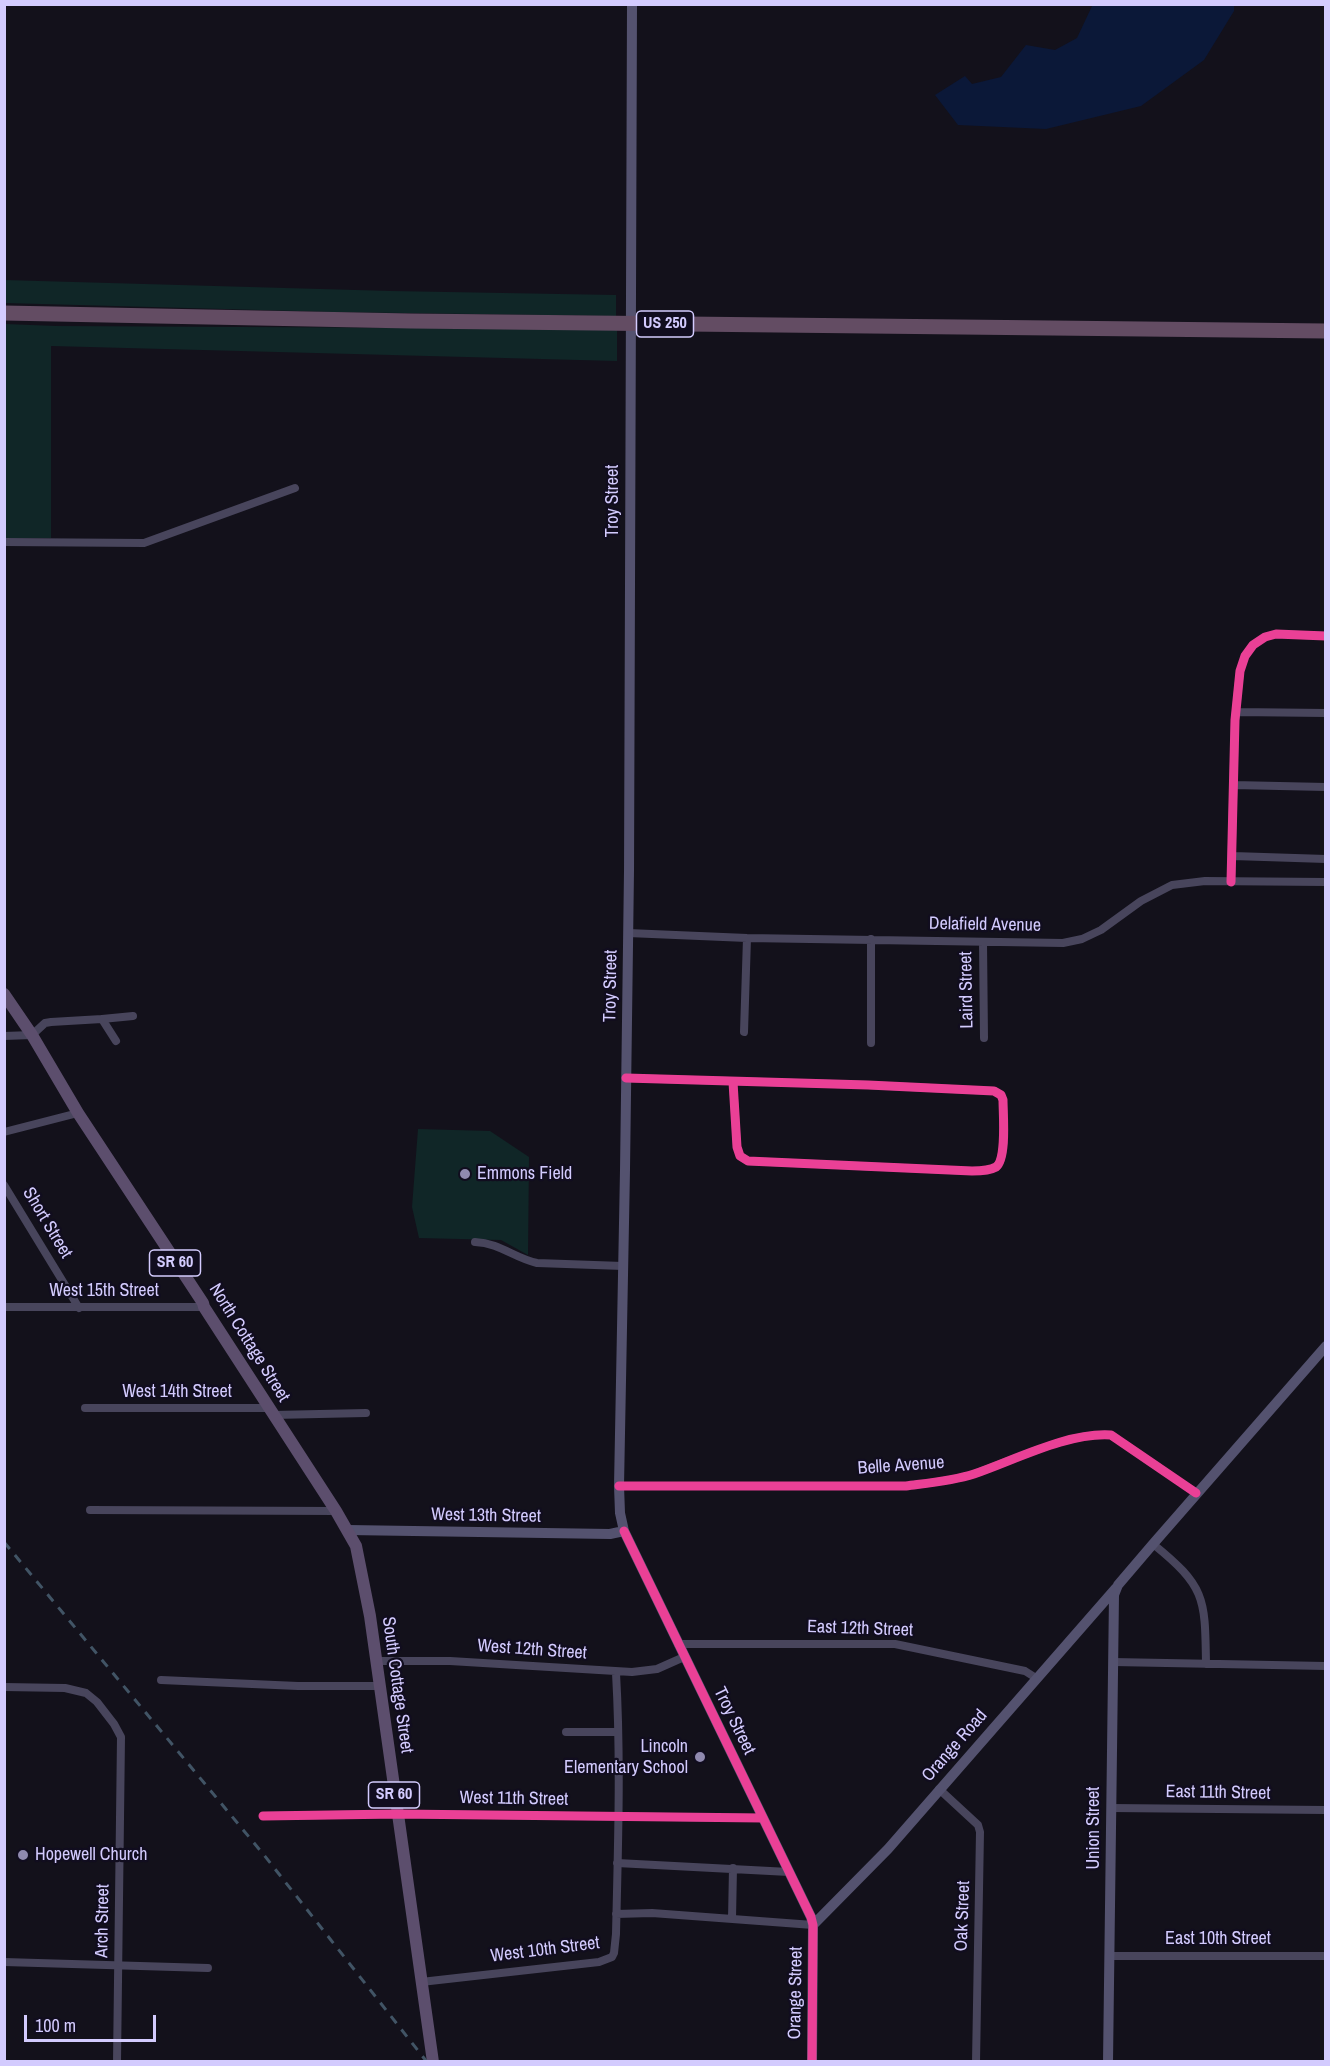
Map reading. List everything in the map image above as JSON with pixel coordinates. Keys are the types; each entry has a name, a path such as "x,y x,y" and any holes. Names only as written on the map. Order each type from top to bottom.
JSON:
{"highway":[{"name":"US 250","path":"4,313 630,324 1326,331"}],"main road":[{"name":"Troy Street","path":"632,4 627,1078 620,1513 624,1531 813,1925"},
{"name":"North Cottage Street","path":"4,994 32,1035 78,1113 348,1530"},
{"name":"Orange Road","path":"813,1925 888,1849 1036,1678 1116,1590 1196,1493 1326,1346"},
{"name":"West 13th Street","path":"348,1530 610,1534 624,1531"},
{"name":"South Cottage Street","path":"348,1530 360,1558 433,2061"},
{"name":"Union Street","path":"1108,2061 1116,1590"},
{"name":"Orange Street","path":"812,2061 813,1925"}],"street":[{"path":"4,542 144,543 295,488"},
{"path":"1231,882 1236,712 1242,662 1253,645 1265,637 1276,634 1326,636"},
{"path":"1236,712 1326,713"},
{"path":"1233,785 1326,786"},
{"path":"1233,856 1326,859"},
{"name":"Delafield Avenue","path":"628,933 747,938 1063,943 1082,939 1101,930 1141,902 1172,885 1187,882 1326,882"},
{"path":"744,1032 747,938"},
{"path":"871,939 871,1043"},
{"name":"Laird Street","path":"983,942 984,1038"},
{"path":"4,1036 32,1035 45,1023 133,1016"},
{"path":"102,1019 116,1041"},
{"path":"627,1078 868,1085 998,1092 1003,1100 1000,1163 993,1168 972,1171 748,1161 740,1156 737,1147 733,1082"},
{"path":"4,1132 78,1113"},
{"name":"Short Street","path":"4,1185 79,1308"},
{"path":"475,1242 493,1244 537,1263 623,1266"},
{"name":"West 15th Street","path":"4,1307 204,1307"},
{"name":"West 14th Street","path":"85,1408 366,1413"},
{"name":"Belle Avenue","path":"619,1486 906,1486 938,1483 972,1475 1027,1454 1086,1436 1111,1435 1196,1493"},
{"path":"90,1510 336,1511"},
{"path":"1153,1544 1185,1572 1199,1594 1204,1612 1206,1664"},
{"name":"East 12th Street","path":"678,1644 895,1644 1025,1671 1036,1678"},
{"name":"West 12th Street","path":"375,1661 450,1661 616,1672 648,1671 684,1657"},
{"path":"1113,1662 1326,1666"},
{"path":"616,1672 618,1731 616,1914"},
{"path":"161,1680 277,1685 379,1686"},
{"name":"Arch Street","path":"4,1687 70,1689 86,1693 97,1702 120,1733 122,1745 117,2061"},
{"path":"566,1732 618,1731"},
{"name":"Oak Street","path":"939,1790 978,1825 980,1832 976,2061"},
{"name":"East 11th Street","path":"1111,1808 1326,1810"},
{"name":"West 11th Street","path":"263,1816 397,1814 763,1818"},
{"path":"617,1863 789,1872"},
{"path":"732,1919 733,1868"},
{"name":"West 10th Street","path":"421,1982 607,1960 614,1953 616,1914 652,1913 813,1925"},
{"name":"East 10th Street","path":"1110,1956 1326,1956"},
{"path":"4,1962 208,1968"}],"green space":[{"path":"4,280 616,295 616,316 333,312 5,303"},
{"path":"5,324 617,329 617,361 51,346 51,538 5,538"},
{"name":"Emmons Field","path":"418,1129 490,1131 529,1157 528,1255 501,1240 419,1238 412,1207"}],"water":[{"path":"1093,4 1234,4 1234,11 1204,60 1141,106 1046,129 958,125 935,95 965,76 972,84 1001,77 1026,45 1055,50 1077,38"}],"railway":[{"path":"4,1542 264,1855 427,2062"}],"cycle path":[{"path":"1231,882 1235,720 1240,671 1245,656 1253,645 1265,637 1276,634 1326,636"},
{"path":"626,1078 994,1091 1001,1095 1003,1100 1002,1155 996,1167 978,1171 748,1161 740,1156 737,1147 733,1082"},
{"path":"619,1486 906,1486 966,1476 1060,1442 1094,1435 1111,1435 1196,1493"},
{"path":"624,1531 811,1917 813,1925 812,2062"},
{"path":"263,1816 397,1814 763,1818"}],"place":[{"name":"Emmons Field","path":"465,1174"},
{"name":"Lincoln Elementary School","path":"700,1757"},
{"name":"Hopewell Church","path":"23,1855"}]}
